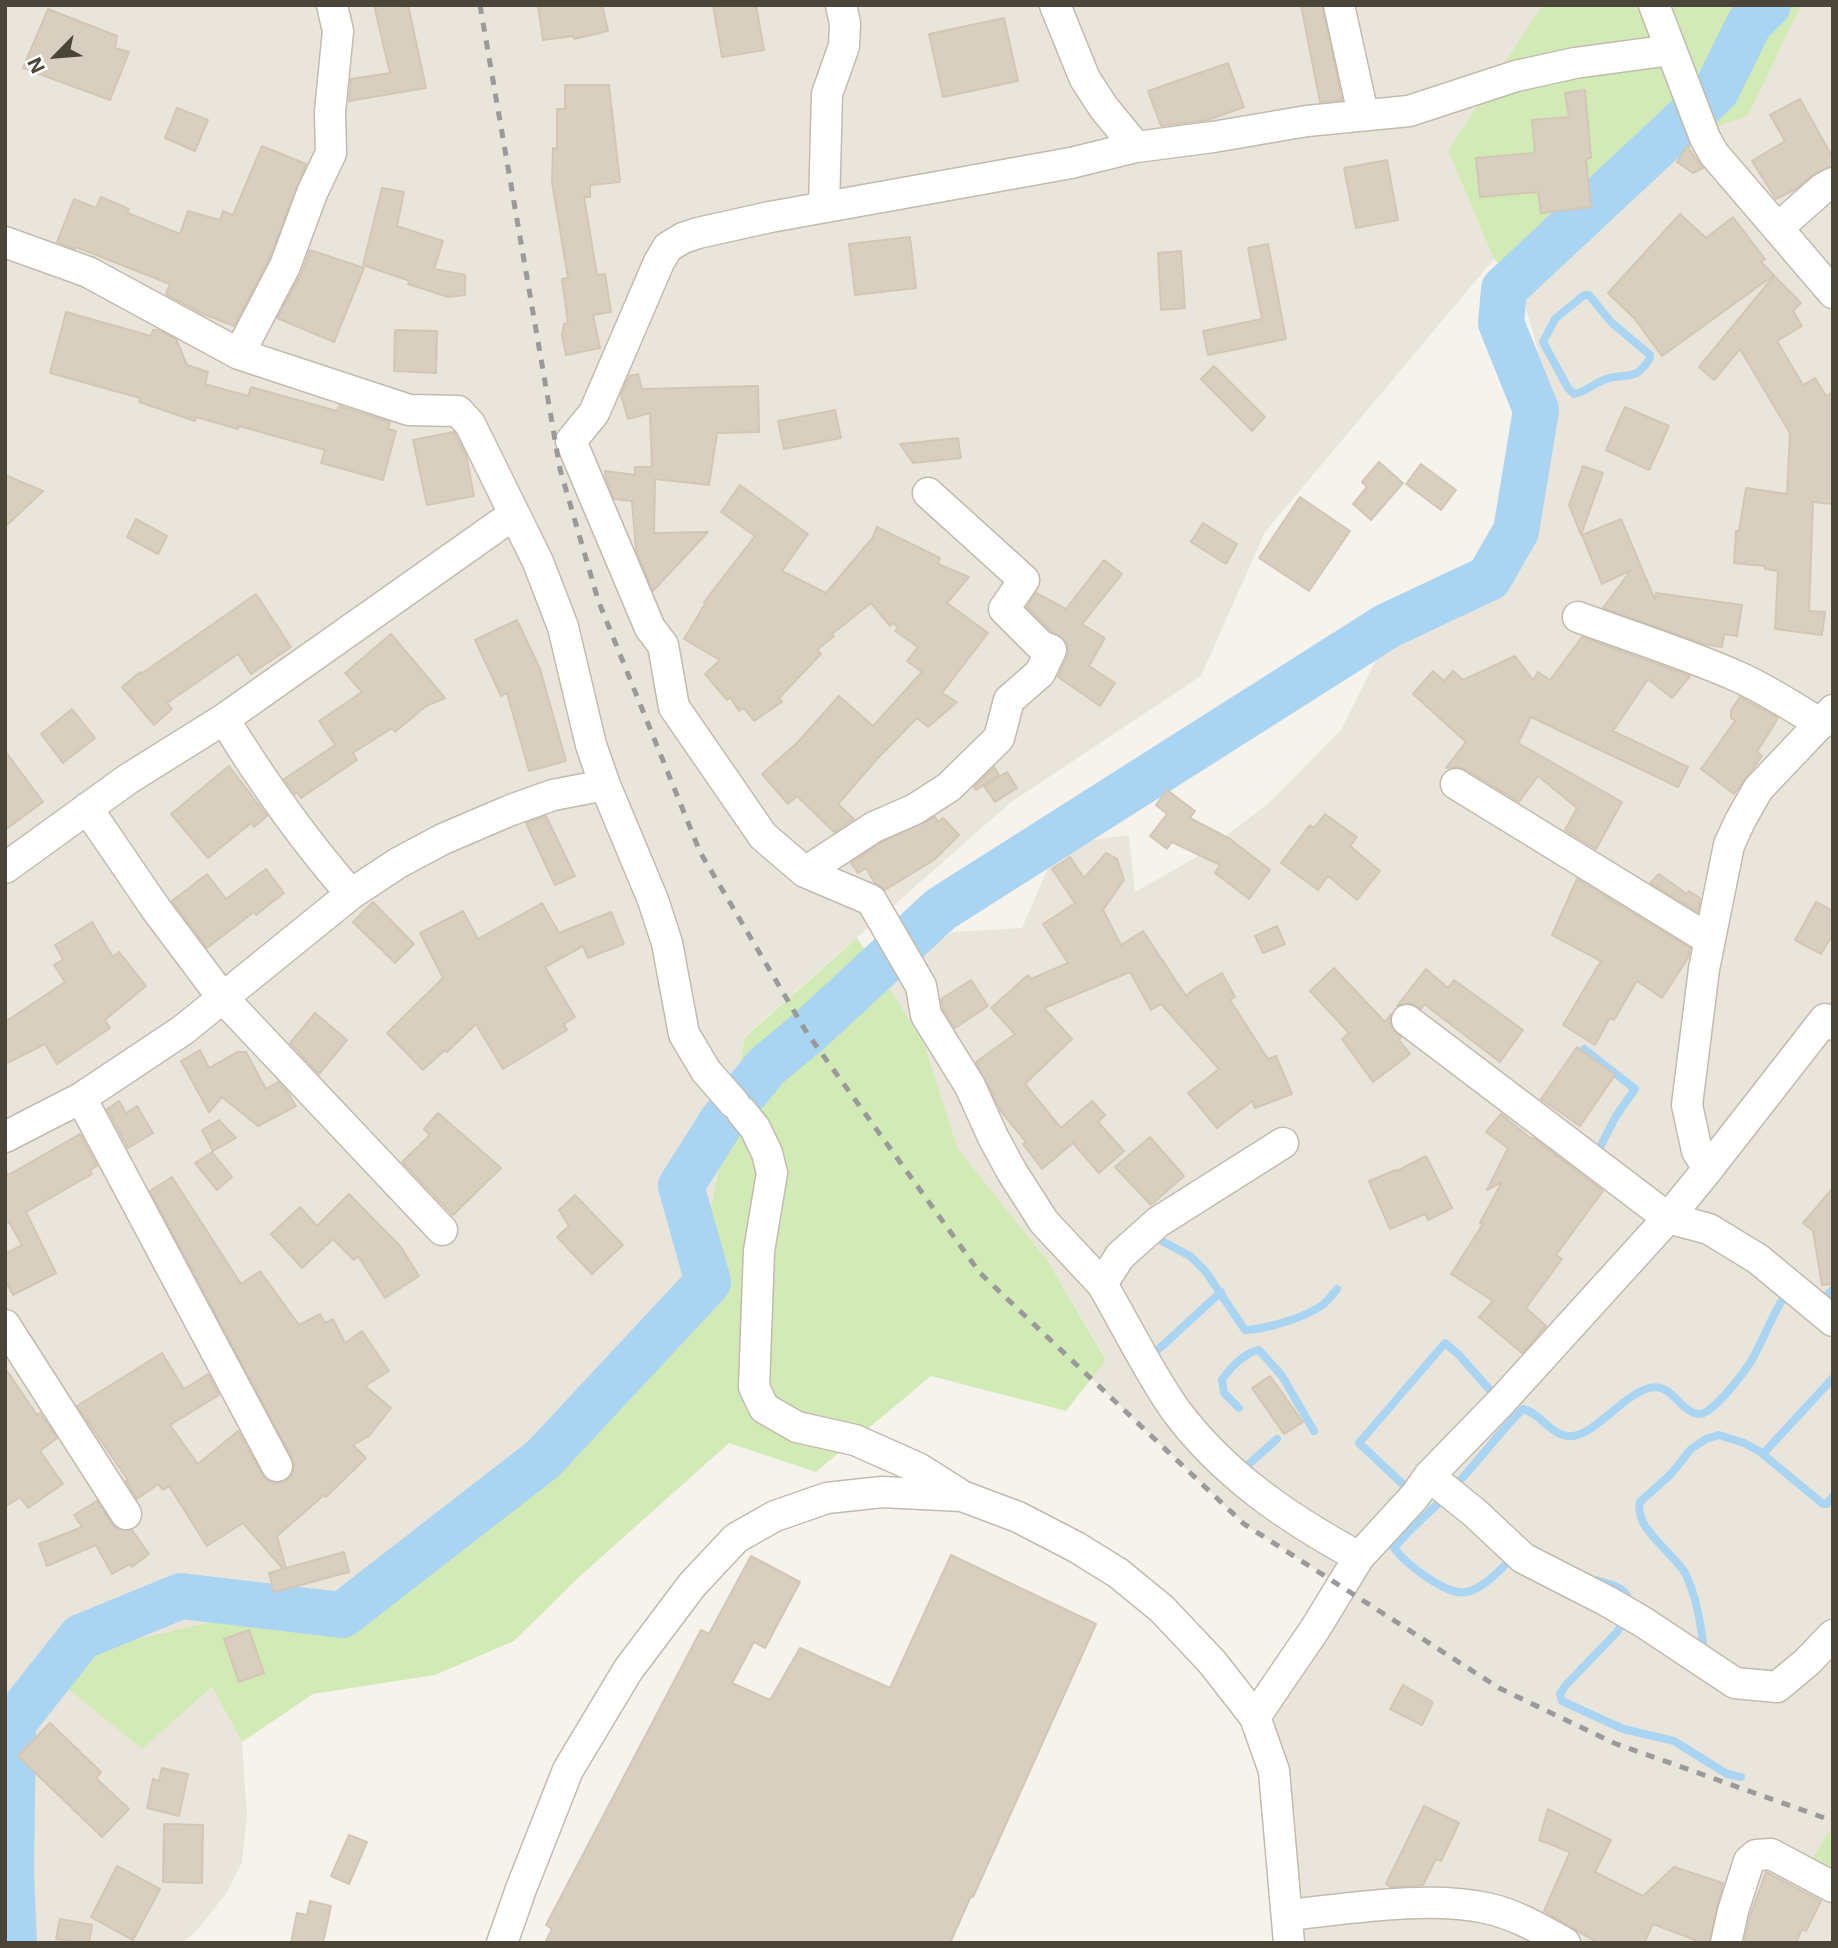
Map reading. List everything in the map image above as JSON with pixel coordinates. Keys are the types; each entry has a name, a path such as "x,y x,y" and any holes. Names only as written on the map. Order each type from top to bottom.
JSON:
{"street":[{"path":"239,354 285,266 312,193 331,153 330,112 338,31 332,5"},
{"path":"824,207 827,94 844,46 845,23 841,5"},
{"path":"1055,5 1085,79 1104,108 1136,147"},
{"path":"1339,5 1363,114"},
{"path":"1654,5 1705,138 1714,154 1833,293"},
{"path":"1359,1557 1278,1509 1240,1479 1198,1438 1160,1387 1102,1284 1044,1222 1012,1172 970,1086 926,1014 921,986 871,900 805,872 763,836 674,708 663,645 650,628 571,441 594,413 659,262 668,247 698,233 824,207 1071,163 1136,147 1363,114 1409,111 1516,76 1575,63 1671,50"},
{"path":"1778,229 1822,189 1833,183"},
{"path":"5,242 88,272 239,354 409,410 458,411 470,424 538,562 563,627 591,745 653,900 667,943 684,1034 706,1071 755,1128 767,1153 772,1173 759,1251 754,1387 764,1408 797,1427 855,1440 918,1468 962,1496 1018,1517 1076,1546 1118,1573 1162,1609 1212,1662 1255,1717 1274,1771 1288,1929 1386,1905 1454,1904 1487,1908 1524,1921 1565,1943"},
{"path":"805,872 874,827 915,809 949,788 999,738 1009,700 1041,673 1051,650 1041,646 1004,608 1024,580 928,493"},
{"path":"5,868 128,779 224,719 513,515"},
{"path":"1578,618 1684,654 1741,678 1784,701 1827,717 1758,789 1729,845 1700,995 1687,1105 1697,1151 1708,1170"},
{"path":"224,719 258,775 321,860 351,894"},
{"path":"1456,783 1710,940"},
{"path":"5,1137 81,1098 183,1030 351,894 398,863 511,810 553,795 606,785"},
{"path":"87,808 156,909 222,998 442,1230"},
{"path":"1255,1717 1315,1629 1359,1557 1415,1496 1429,1476 1501,1402 1668,1218 1830,1017"},
{"path":"1407,1020 1668,1218 1709,1229 1758,1259 1833,1321"},
{"path":"81,1098 277,1466"},
{"path":"1102,1284 1120,1256 1158,1222 1283,1143"},
{"path":"5,1325 126,1514"},
{"path":"1429,1476 1475,1513 1523,1558 1643,1622 1735,1683 1777,1687 1833,1635"},
{"path":"502,1943 568,1770 628,1670 692,1585 736,1538 775,1517 827,1498 882,1492 962,1496"},
{"path":"1726,1943 1749,1861 1756,1855 1771,1854 1833,1887"}],"shaded area":[{"path":"5,5 1542,5 1448,151 1494,259 1265,532 1201,676 1010,803 745,1036 698,1270 410,1575 37,1663 142,1749 212,1687 242,1742 247,1815 242,1862 226,1894 197,1930 182,1943 5,1943"},
{"path":"1801,5 1833,5 1833,1834 1828,1832 1833,1881 1833,1943 1289,1943 1255,1717 1340,1586 1244,1524 1091,1378 1106,1359 1047,1260 958,1149 924,1043 883,980 953,932 1022,928 1058,845 1129,835 1135,892 1202,854 1270,802 1341,730 1381,650 1468,594 1550,459 1552,401 1521,290 1617,203 1665,144 1748,116"}],"green space":[{"path":"1542,5 1801,5 1748,116 1665,144 1617,203 1521,290 1494,259 1448,151"},
{"path":"857,938 924,1043 958,1149 1047,1260 1106,1360 1066,1411 931,1376 816,1472 729,1443 578,1578 514,1641 435,1675 313,1694 242,1742 212,1687 142,1749 36,1663 410,1575 698,1271 745,1037"},
{"path":"1828,1832 1833,1834 1833,1881 1813,1859"}],"building":[{"path":"374,5 408,5 426,88 349,101 351,79 390,73"},
{"path":"538,5 602,5 608,31 574,39 573,36 543,40"},
{"path":"713,5 756,5 764,50 722,57"},
{"path":"1301,5 1322,5 1342,100 1320,102"},
{"path":"48,9 117,36 115,48 129,52 110,100 23,68"},
{"path":"1004,18 1018,81 943,97 929,34"},
{"path":"1228,63 1244,107 1208,120 1161,126 1148,91"},
{"path":"565,85 609,85 620,182 590,185 590,197 584,197 597,275 605,274 611,312 593,315 600,348 566,355 562,335 564,324 568,323 562,279 568,278 552,182 553,148 557,149 557,109 565,109"},
{"path":"1585,90 1591,158 1586,159 1591,207 1541,213 1538,192 1480,197 1476,158 1535,153 1532,120 1569,117 1565,93"},
{"path":"1800,99 1833,158 1833,166 1814,174 1796,189 1776,199 1752,161 1785,141 1770,115"},
{"path":"177,108 208,120 195,151 165,138"},
{"path":"262,146 306,164 269,259 234,326 201,313 166,294 170,284 57,242 74,199 96,208 101,197 129,209 128,213 180,234 188,211 220,220 223,211 233,215"},
{"path":"1687,146 1703,168 1693,173 1677,162"},
{"path":"1387,160 1398,220 1356,228 1344,168"},
{"path":"382,188 404,192 397,226 443,241 434,269 465,275 465,295 448,297 363,265"},
{"path":"1680,214 1706,238 1733,217 1765,259 1761,262 1774,275 1662,356 1634,318 1608,293"},
{"path":"910,237 916,288 855,295 849,244"},
{"path":"1268,244 1286,339 1208,355 1203,331 1262,319 1248,248"},
{"path":"310,250 364,268 334,342 277,318 301,274"},
{"path":"1181,251 1185,308 1161,310 1158,253"},
{"path":"1774,276 1801,303 1793,311 1802,326 1777,341 1803,385 1815,378 1826,396 1833,392 1833,504 1813,502 1809,611 1825,612 1822,635 1775,629 1778,571 1765,569 1765,566 1734,563 1736,531 1739,531 1746,488 1787,494 1790,433 1740,349 1714,380 1699,367"},
{"path":"66,312 151,336 153,330 158,330 176,339 187,365 208,372 205,384 248,396 251,387 337,411 339,406 390,422 388,429 396,431 383,480 321,463 325,450 239,426 238,429 196,417 195,421 139,402 140,398 50,373"},
{"path":"395,330 437,331 436,373 394,371"},
{"path":"1214,366 1265,417 1252,431 1201,379"},
{"path":"638,374 642,389 758,386 759,432 717,433 709,485 655,479 654,533 708,532 653,591 636,550 632,501 614,499 605,476 605,471 635,475 635,467 652,467 650,413 628,419 621,395 629,376"},
{"path":"1625,407 1669,426 1649,470 1606,450"},
{"path":"835,410 841,438 784,449 778,421"},
{"path":"454,432 466,455 474,496 427,505 413,440"},
{"path":"958,438 961,458 913,463 900,444"},
{"path":"1379,462 1403,483 1371,520 1353,504 1367,487 1362,482"},
{"path":"1421,464 1456,490 1441,510 1406,484"},
{"path":"1583,466 1603,473 1581,535 1569,505"},
{"path":"5,475 43,491 5,527"},
{"path":"740,485 808,534 782,571 826,593 873,537 877,527 940,558 938,564 969,577 947,603 988,633 942,693 957,702 928,727 917,718 877,759 838,804 854,819 834,832 797,796 788,804 762,774 797,743 839,696 873,726 922,672 907,661 918,647 895,631 898,628 894,623 890,626 871,603 832,634 834,636 817,650 821,654 779,698 782,702 754,721 744,708 739,711 730,697 727,700 705,674 720,660 684,639 704,602 755,536 721,512"},
{"path":"1300,497 1350,531 1309,591 1259,558"},
{"path":"136,519 167,536 158,554 127,537"},
{"path":"1621,519 1655,600 1656,593 1742,605 1737,636 1724,634 1722,647 1704,644 1603,608 1631,570 1602,584 1582,535"},
{"path":"1203,523 1237,544 1226,564 1191,542"},
{"path":"1104,560 1122,574 1082,624 1105,638 1089,666 1115,683 1100,706 1058,677 1067,657 1065,640 1051,631 1027,607 1036,593 1066,609"},
{"path":"256,594 291,647 251,674 238,654 167,703 172,709 154,725 122,687"},
{"path":"517,620 540,669 566,761 529,771 507,693 501,696 475,640"},
{"path":"391,634 445,698 426,706 395,732 392,728 353,753 357,760 301,798 284,779 335,745 319,721 362,692 345,673"},
{"path":"1582,637 1690,676 1672,698 1648,679 1613,731 1688,767 1678,787 1531,717 1518,743 1622,802 1596,849 1565,830 1577,808 1538,776 1519,802 1465,769 1446,768 1466,742 1413,694 1433,671 1444,681 1453,671 1463,680 1515,656 1533,680 1538,672 1550,680"},
{"path":"1740,697 1778,718 1757,752 1762,756 1734,794 1701,769 1735,721 1731,718 1731,710"},
{"path":"72,709 95,738 63,763 41,734"},
{"path":"5,751 43,802 5,830"},
{"path":"229,766 267,816 254,827 251,823 208,858 171,814"},
{"path":"994,767 999,775 976,790 974,787"},
{"path":"1007,772 1017,788 995,802 984,786"},
{"path":"1167,790 1195,811 1190,818 1230,839 1270,870 1249,899 1215,873 1220,865 1172,842 1167,849 1150,836 1167,814 1156,805"},
{"path":"1325,814 1357,837 1350,846 1380,871 1357,900 1328,876 1318,890 1281,863 1310,825 1314,828"},
{"path":"546,816 575,876 555,885 526,823"},
{"path":"935,817 938,822 943,818 959,835 934,860 885,890 874,882 866,868 858,873 851,863 882,842"},
{"path":"1106,853 1117,859 1124,880 1103,910 1121,945 1143,931 1186,996 1222,973 1235,997 1230,1000 1268,1059 1276,1056 1292,1094 1255,1108 1252,1101 1217,1128 1188,1093 1219,1069 1161,1004 1151,1010 1130,972 1044,1008 1072,1039 1025,1084 1061,1128 1092,1101 1105,1115 1098,1122 1124,1151 1099,1173 1073,1143 1042,1169 1023,1144 1026,1142 1000,1110 976,1062 1015,1034 991,1008 1028,975 1031,979 1068,963 1043,924 1075,903 1052,869 1070,857 1084,878"},
{"path":"266,869 284,893 207,948 172,901 207,874 226,899"},
{"path":"1659,874 1687,894 1689,891 1700,898 1698,912 1650,883"},
{"path":"1577,879 1690,948 1688,958 1662,998 1637,981 1614,1020 1610,1018 1595,1045 1563,1025 1601,961 1552,935"},
{"path":"373,902 414,944 395,963 353,922"},
{"path":"1816,902 1833,911 1833,934 1821,954 1795,940"},
{"path":"542,903 559,933 611,912 624,944 588,958 583,946 545,967 575,1017 564,1024 567,1030 503,1069 476,1024 447,1052 445,1050 423,1070 387,1033 443,978 420,933 463,911 478,939"},
{"path":"92,922 113,957 119,952 146,986 105,1020 110,1028 57,1064 45,1044 5,1064 5,1022 65,982 54,965 63,959 55,945"},
{"path":"1277,926 1285,944 1263,953 1255,936"},
{"path":"1334,968 1385,1022 1391,1014 1391,1027 1401,1037 1399,1040 1410,1054 1373,1082 1342,1039 1349,1033 1310,991"},
{"path":"1426,969 1448,988 1454,980 1523,1030 1500,1062 1424,1004 1421,1009 1409,1003 1397,1006"},
{"path":"971,980 988,1006 955,1028 943,1009 941,999"},
{"path":"315,1013 347,1040 319,1074 290,1043"},
{"path":"1577,1047 1615,1075 1580,1126 1541,1099"},
{"path":"200,1050 209,1068 238,1052 246,1052 266,1089 278,1082 296,1106 258,1126 222,1097 209,1112 181,1061"},
{"path":"119,1101 126,1113 137,1106 153,1133 128,1148 107,1109"},
{"path":"438,1113 501,1168 453,1215 402,1162 430,1135 424,1129"},
{"path":"1501,1114 1603,1191 1556,1255 1562,1259 1526,1308 1546,1326 1522,1353 1479,1317 1493,1301 1451,1274 1483,1224 1480,1223 1502,1182 1487,1190 1508,1148 1486,1132"},
{"path":"219,1120 236,1138 213,1151 202,1130"},
{"path":"80,1134 97,1166 90,1170 92,1174 26,1212 56,1273 13,1295 5,1280 5,1254 22,1245 9,1222 5,1224 5,1169 8,1175"},
{"path":"1150,1137 1184,1176 1151,1205 1115,1167"},
{"path":"212,1152 232,1177 217,1190 195,1163"},
{"path":"1426,1156 1452,1208 1428,1220 1425,1214 1390,1229 1369,1181"},
{"path":"172,1177 241,1284 260,1271 299,1325 320,1314 325,1323 333,1319 345,1343 362,1331 389,1371 365,1386 391,1408 369,1436 353,1445 366,1458 326,1497 324,1495 277,1536 286,1568 344,1552 349,1572 274,1592 269,1573 283,1569 243,1523 207,1546 169,1486 163,1490 158,1484 137,1499 126,1481 128,1480 77,1406 162,1353 184,1389 208,1374 219,1395 170,1425 198,1464 238,1431 267,1480 285,1482 292,1475 292,1458 150,1191"},
{"path":"1833,1188 1833,1284 1822,1285 1813,1231 1803,1223"},
{"path":"349,1194 401,1247 419,1276 385,1298 358,1256 354,1260 333,1239 302,1268 271,1234 300,1207 317,1226"},
{"path":"575,1195 623,1245 592,1274 557,1237 569,1226 559,1210"},
{"path":"5,1368 37,1415 40,1413 57,1438 40,1451 63,1484 28,1508 20,1497 5,1507"},
{"path":"1270,1376 1303,1422 1284,1434 1252,1388"},
{"path":"97,1501 112,1524 119,1530 132,1530 149,1554 132,1567 130,1564 112,1574 96,1545 47,1566 39,1544 82,1527 74,1515"},
{"path":"951,1555 1096,1624 950,1943 545,1943 552,1929 546,1925 701,1630 709,1634 751,1556 800,1582 765,1648 754,1642 732,1683 770,1700 800,1648 890,1688"},
{"path":"249,1630 264,1673 239,1682 224,1639"},
{"path":"1403,1685 1433,1702 1422,1725 1390,1709"},
{"path":"50,1723 101,1772 96,1778 129,1809 102,1837 18,1756"},
{"path":"162,1768 188,1774 179,1816 147,1808 153,1779 159,1781"},
{"path":"1424,1806 1459,1823 1441,1861 1436,1859 1423,1885 1391,1887 1386,1884"},
{"path":"1548,1809 1611,1840 1595,1872 1643,1896 1674,1867 1723,1883 1709,1943 1653,1924 1644,1943 1598,1943 1544,1911 1570,1852 1539,1840"},
{"path":"164,1824 203,1825 202,1883 163,1882"},
{"path":"349,1835 367,1842 349,1884 331,1876"},
{"path":"117,1866 160,1889 133,1940 91,1917"},
{"path":"1766,1872 1821,1901 1806,1931 1802,1929 1796,1943 1744,1943 1750,1916"},
{"path":"310,1901 331,1906 323,1943 291,1943 297,1913 307,1915"},
{"path":"60,1919 92,1925 89,1943 56,1939"}],"waterway":[{"path":"14,1943 11,1873 13,1723 81,1637 181,1596 342,1615 543,1459 708,1282 681,1186 722,1121 767,1066 807,1033 941,909 1387,626 1489,578 1516,531 1536,410 1501,323 1504,289 1716,91 1749,24 1768,5"},
{"path":"1584,295 1589,295 1611,322 1650,355 1650,358 1635,374 1606,379 1574,394 1543,342 1555,319 1584,295"},
{"path":"1584,1049 1635,1089 1616,1116 1595,1157"},
{"path":"1156,1238 1190,1256 1206,1272 1245,1330 1274,1325 1305,1315 1323,1304 1337,1289"},
{"path":"1824,1298 1833,1289"},
{"path":"1151,1356 1221,1292"},
{"path":"1513,1557 1479,1587 1458,1592 1437,1584 1407,1562 1394,1548 1437,1505 1523,1409 1535,1415 1555,1432 1568,1436 1587,1431 1628,1399 1649,1388 1664,1389 1691,1412 1704,1413 1712,1408 1749,1364 1787,1292"},
{"path":"1410,1491 1359,1443 1445,1343 1497,1398"},
{"path":"1239,1408 1224,1393 1222,1380 1243,1357 1259,1350 1282,1376 1314,1431"},
{"path":"1763,1454 1833,1378"},
{"path":"1704,1652 1698,1612 1689,1582 1680,1565 1648,1531 1639,1512 1640,1502 1671,1474 1691,1449 1706,1439 1719,1435 1759,1451 1823,1504 1827,1504 1833,1496"},
{"path":"1240,1472 1277,1439"},
{"path":"1596,1580 1623,1591 1629,1606"},
{"path":"1626,1618 1617,1632 1566,1685 1560,1694 1562,1701 1623,1729 1674,1741 1727,1774 1741,1777"}],"railway":[{"path":"480,5 560,469 598,600 700,852 807,1033 980,1273 1244,1524 1499,1688 1614,1743 1833,1821"}]}
